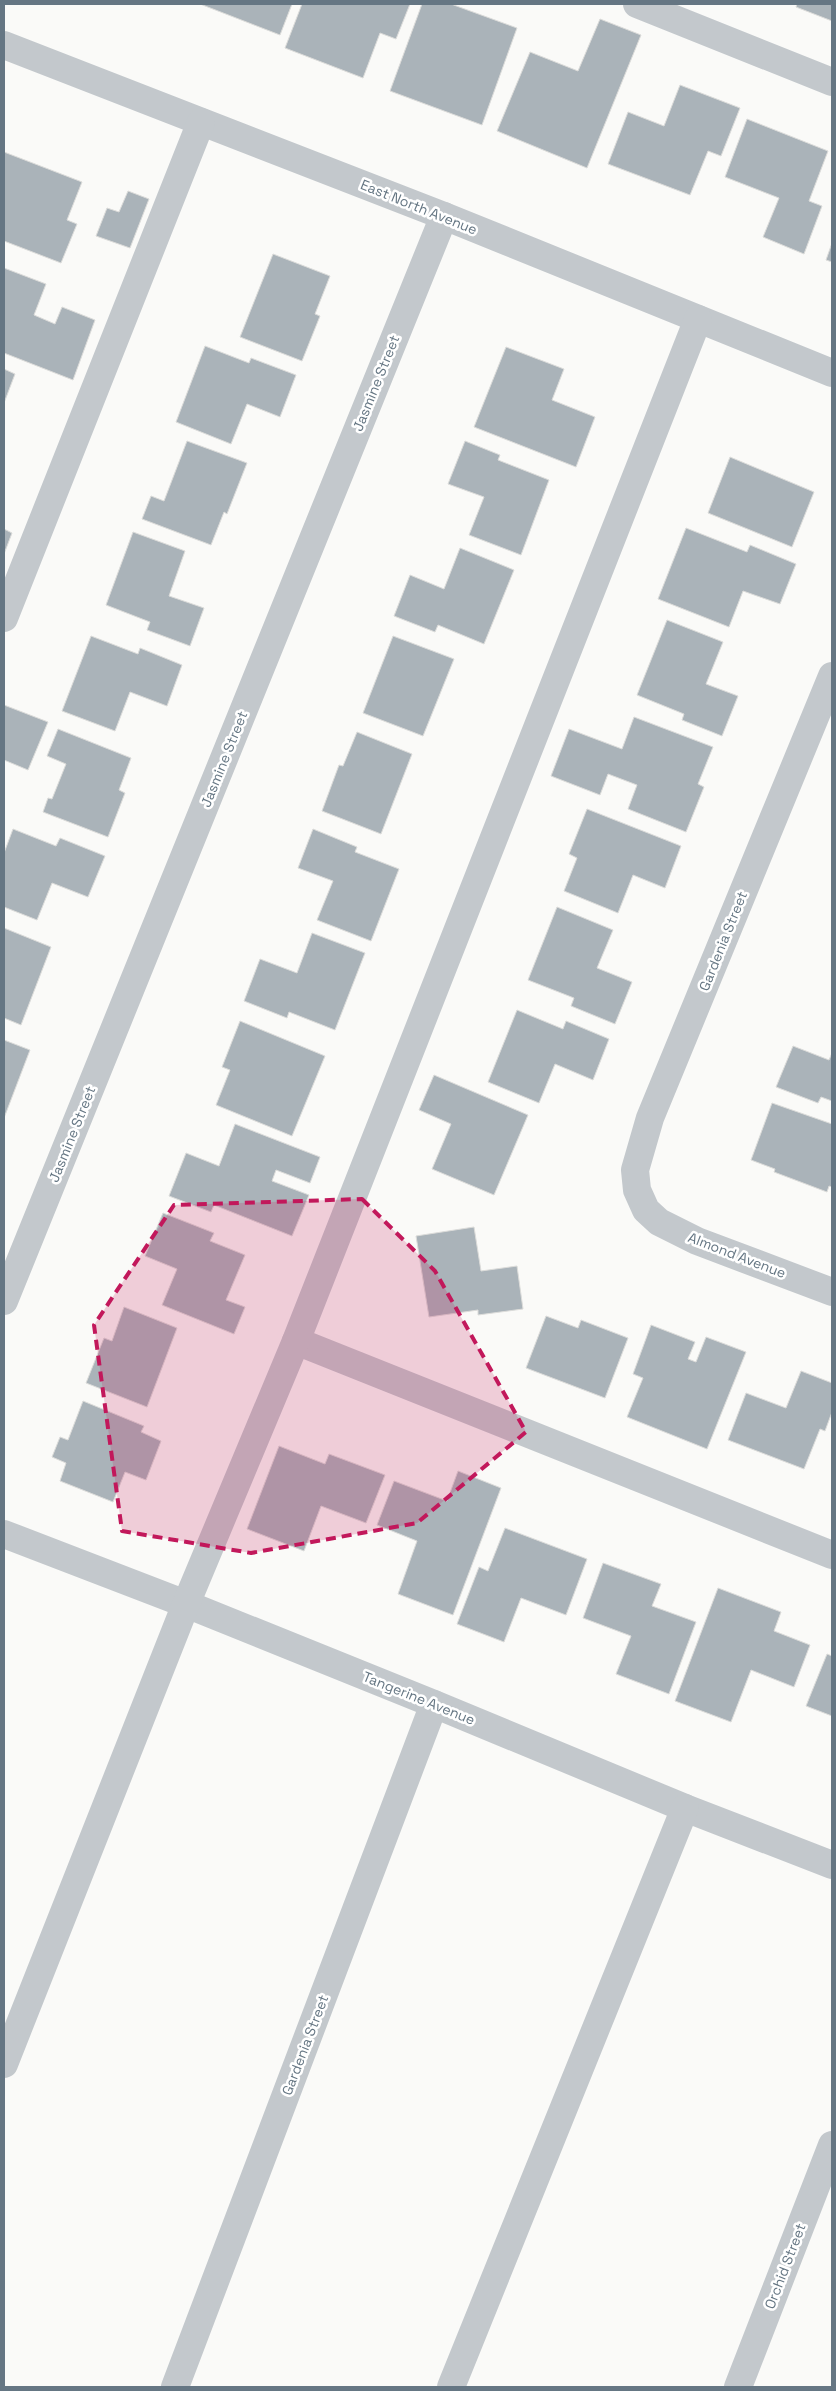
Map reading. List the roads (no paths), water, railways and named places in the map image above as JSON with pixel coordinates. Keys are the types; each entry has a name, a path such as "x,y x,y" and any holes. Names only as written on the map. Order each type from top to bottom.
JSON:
{"street":[{"path":"638,4 832,82"},
{"name":"East North Avenue","path":"4,45 444,216 832,373"},
{"path":"4,618 201,122"},
{"name":"Jasmine Street","path":"4,1301 444,216"},
{"path":"4,2064 186,1604 296,1340 698,318"},
{"name":"Gardenia Street","path":"646,1210 637,1190 635,1170 650,1118 832,676"},
{"name":"Almond Avenue","path":"646,1210 659,1222 697,1241 832,1292"},
{"path":"296,1340 832,1554"},
{"name":"Tangerine Avenue","path":"4,1534 186,1604 685,1808 832,1865"},
{"name":"Gardenia Street","path":"175,2387 434,1704"},
{"path":"451,2387 685,1808"},
{"name":"Orchid Street","path":"738,2387 832,2145"}]}
